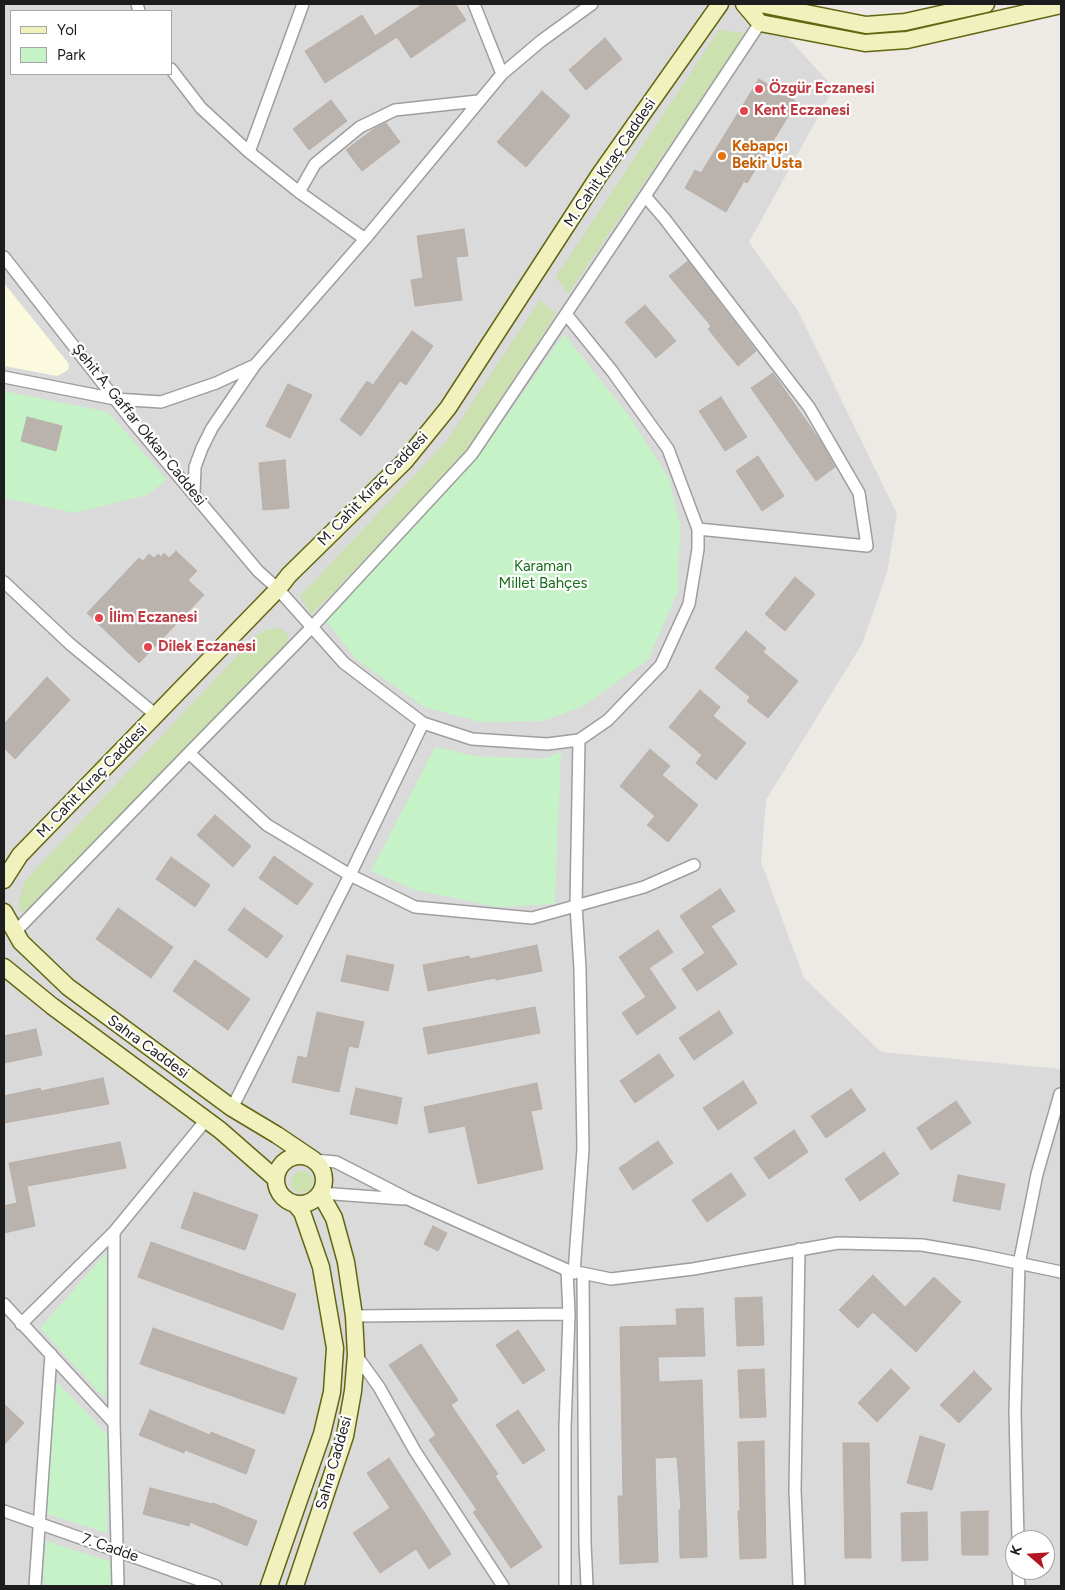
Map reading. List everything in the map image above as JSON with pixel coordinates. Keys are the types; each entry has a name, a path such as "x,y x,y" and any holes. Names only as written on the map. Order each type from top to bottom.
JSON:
{"street":[{"path":"249,152 303,4"},
{"path":"474,4 502,74"},
{"path":"194,493 195,467 202,448 212,428 254,365 365,239 502,74 541,41 592,4"},
{"name":"M. Cahit Kıraç Caddesi","path":"4,880 20,855 278,590 289,575 405,461 448,408 600,174 720,4"},
{"path":"744,4 760,23 865,43 907,40 1061,5"},
{"path":"760,4 866,25 905,22 986,4"},
{"path":"15,932 312,628 472,454 760,23"},
{"path":"172,70 201,108 249,152 299,192 365,239"},
{"path":"299,192 315,164 360,126 395,110 478,101"},
{"path":"645,196 670,225 809,407 859,493 867,546 698,529"},
{"name":"Şehit A. Gaffar Okkan Caddesi","path":"4,257 115,399 258,571 278,590 344,663 423,723 472,739 547,744 579,740"},
{"path":"565,1586 564,1428 569,1314 575,1272 583,1149 580,969 576,905 579,740 608,720 660,665 689,604 698,549 698,529 668,449 612,371 566,314"},
{"path":"4,378 115,399 161,402 216,383 254,365"},
{"path":"4,582 70,644 156,715"},
{"path":"232,1108 350,875 423,723"},
{"path":"189,753 267,825 350,875 415,907 532,918 644,887 694,865"},
{"name":"Sahra Caddesi","path":"4,912 21,942 68,987 232,1108 278,1135 314,1160"},
{"name":"Sahra Caddesi","path":"4,967 52,1006 206,1120 276,1180 277,1188 281,1195 295,1204 302,1212 321,1267 335,1348 332,1392 322,1434 269,1586"},
{"path":"1018,1530 1015,1411 1019,1264 1037,1174 1060,1094"},
{"path":"21,1324 114,1232 206,1120"},
{"path":"276,1180 281,1166 286,1160 300,1156 314,1160 336,1162 410,1200 575,1272 611,1279 693,1269 838,1243 922,1246 975,1254 1061,1272"},
{"path":"295,1204 309,1202 320,1193 324,1179 319,1165 314,1160"},
{"path":"320,1193 410,1200"},
{"name":"Sahra Caddesi","path":"295,1586 345,1436 353,1391 356,1355 354,1316 346,1262 334,1218 320,1193"},
{"path":"114,1232 114,1423 118,1586"},
{"path":"799,1249 796,1490 799,1586"},
{"path":"575,1272 587,1586"},
{"path":"4,1304 114,1423"},
{"path":"354,1316 569,1314"},
{"path":"35,1586 51,1354"},
{"path":"356,1355 379,1387 415,1451 503,1586"},
{"name":"7. Cadde","path":"4,1511 216,1586"}],"shaded area":[{"path":"4,4 757,4 834,88 749,242 798,311 897,514 887,573 862,644 766,800 761,862 804,978 881,1052 1061,1069 1061,1586 4,1586"},
{"path":"4,283 69,364 68,370 57,376 4,366"}],"green space":[{"path":"719,30 746,33 568,294 556,277"},
{"path":"540,300 556,314 465,452 311,614 300,596 446,442"},
{"name":"Karaman Millet Bahçes","path":"564,334 630,417 669,479 680,525 678,591 648,660 583,706 544,721 480,722 424,707 356,659 326,621 480,454"},
{"path":"4,391 108,412 167,480 147,495 75,513 4,498"},
{"path":"278,628 285,631 289,638 288,642 28,910 22,912 19,908 19,901 24,882 257,635 269,629"},
{"path":"435,747 475,756 543,759 561,752 555,904 497,907 415,890 371,871"},
{"path":"302,1171 310,1174 313,1182 310,1190 302,1193 294,1190 291,1182 294,1174"},
{"path":"107,1252 105,1399 40,1328"},
{"path":"57,1382 108,1435 107,1533 44,1513"},
{"path":"46,1541 112,1562 112,1586 43,1586"}],"building":[{"path":"423,4 455,4 466,20 411,58 397,37 325,83 305,51 362,15 375,36"},
{"path":"605,38 622,59 586,90 569,70"},
{"path":"759,79 797,102 747,183 744,181 726,212 685,188 695,170 701,173"},
{"path":"542,91 570,116 526,167 497,142"},
{"path":"331,100 347,121 309,150 293,129"},
{"path":"386,123 400,142 362,171 346,150 375,128"},
{"path":"464,229 468,256 456,257 462,300 415,306 411,280 423,278 417,236"},
{"path":"688,261 756,351 738,366 708,329 711,326 669,276"},
{"path":"645,305 676,341 656,358 625,322"},
{"path":"412,331 433,346 406,385 400,381 361,436 340,420 367,381 373,385"},
{"path":"773,373 821,442 835,467 816,481 751,388"},
{"path":"288,384 312,395 290,438 266,426"},
{"path":"721,397 747,437 725,451 699,411"},
{"path":"27,417 62,426 56,451 21,441"},
{"path":"758,456 784,496 762,511 736,471"},
{"path":"285,460 289,508 263,510 259,463"},
{"path":"176,551 197,571 188,580 204,595 139,663 87,613 139,558 143,561 149,554 154,558 158,554 161,557 164,553 169,558"},
{"path":"795,577 815,594 785,631 765,614"},
{"path":"746,631 766,648 763,652 798,681 768,718 747,701 750,697 715,668"},
{"path":"47,677 70,700 15,759 4,748 4,724"},
{"path":"700,690 720,707 713,716 746,743 716,780 696,763 702,755 669,727"},
{"path":"650,749 670,766 662,775 698,805 668,842 647,825 655,816 620,786"},
{"path":"215,815 251,846 233,867 197,835"},
{"path":"274,856 313,884 297,905 259,878"},
{"path":"171,857 210,885 195,907 156,879"},
{"path":"720,889 735,911 711,926 737,964 697,991 682,969 705,953 680,916"},
{"path":"118,908 173,947 151,978 96,939"},
{"path":"244,908 283,936 267,958 228,930"},
{"path":"658,930 673,952 649,968 676,1008 637,1035 622,1013 646,997 619,957"},
{"path":"537,945 542,971 428,991 423,965 469,956 470,959"},
{"path":"347,955 394,965 388,991 341,981"},
{"path":"195,960 250,999 228,1030 173,991"},
{"path":"535,1007 540,1033 428,1054 423,1028"},
{"path":"719,1011 733,1033 694,1060 679,1038"},
{"path":"317,1012 364,1022 358,1048 349,1046 339,1092 292,1082 298,1056 307,1058"},
{"path":"36,1029 42,1055 4,1063 4,1036"},
{"path":"659,1054 674,1076 635,1103 620,1081"},
{"path":"103,1078 109,1104 4,1123 4,1096 40,1088 41,1091"},
{"path":"743,1081 757,1103 718,1130 703,1108"},
{"path":"537,1083 542,1109 531,1111 543,1169 478,1184 465,1126 429,1133 424,1107"},
{"path":"356,1088 402,1098 397,1124 350,1114"},
{"path":"851,1089 866,1110 826,1138 811,1116"},
{"path":"956,1101 971,1123 931,1150 917,1128"},
{"path":"794,1130 808,1152 769,1179 754,1158"},
{"path":"658,1141 673,1163 633,1190 619,1168"},
{"path":"120,1142 126,1168 27,1186 35,1226 4,1233 4,1206 17,1203 9,1163"},
{"path":"884,1152 899,1174 860,1201 845,1179"},
{"path":"731,1173 746,1195 707,1222 692,1200"},
{"path":"958,1175 1005,1184 1000,1210 953,1201"},
{"path":"194,1192 258,1215 245,1250 181,1228"},
{"path":"433,1226 447,1233 438,1251 424,1244"},
{"path":"151,1242 296,1294 283,1330 138,1277"},
{"path":"873,1275 905,1307 934,1277 961,1302 916,1352 873,1312 858,1328 839,1310"},
{"path":"762,1297 764,1345 737,1346 735,1298"},
{"path":"703,1308 705,1356 658,1357 659,1382 702,1380 707,1557 680,1558 679,1510 681,1510 677,1457 655,1458 658,1562 620,1564 618,1496 623,1496 620,1327 677,1325 676,1309"},
{"path":"153,1328 297,1378 284,1414 140,1364"},
{"path":"518,1330 545,1370 523,1384 496,1345"},
{"path":"421,1344 458,1400 451,1405 498,1474 495,1476 542,1547 511,1568 473,1512 477,1510 429,1440 436,1435 389,1365"},
{"path":"764,1369 766,1417 740,1418 738,1370"},
{"path":"891,1369 910,1388 877,1422 858,1403"},
{"path":"974,1371 992,1389 959,1423 940,1405"},
{"path":"4,1404 24,1423 4,1445"},
{"path":"150,1410 210,1435 211,1432 255,1450 246,1474 185,1450 184,1453 139,1435"},
{"path":"518,1410 545,1450 523,1464 496,1425"},
{"path":"920,1436 945,1444 932,1490 907,1483"},
{"path":"764,1441 766,1558 740,1559 738,1442"},
{"path":"843,1443 869,1443 871,1558 845,1558"},
{"path":"389,1458 451,1554 429,1569 416,1549 380,1573 353,1533 390,1508 367,1473"},
{"path":"150,1488 213,1503 257,1521 247,1546 190,1522 189,1526 143,1514"},
{"path":"988,1511 988,1555 962,1555 961,1512"},
{"path":"927,1512 928,1560 902,1561 901,1513"}],"place":[{"name":"Özgür Eczanesi","path":"759,89"},
{"name":"Kent Eczanesi","path":"744,111"},
{"name":"Kebapçı Bekir Usta","path":"722,156"},
{"name":"İlim Eczanesi","path":"99,618"},
{"name":"Dilek Eczanesi","path":"148,647"}]}
